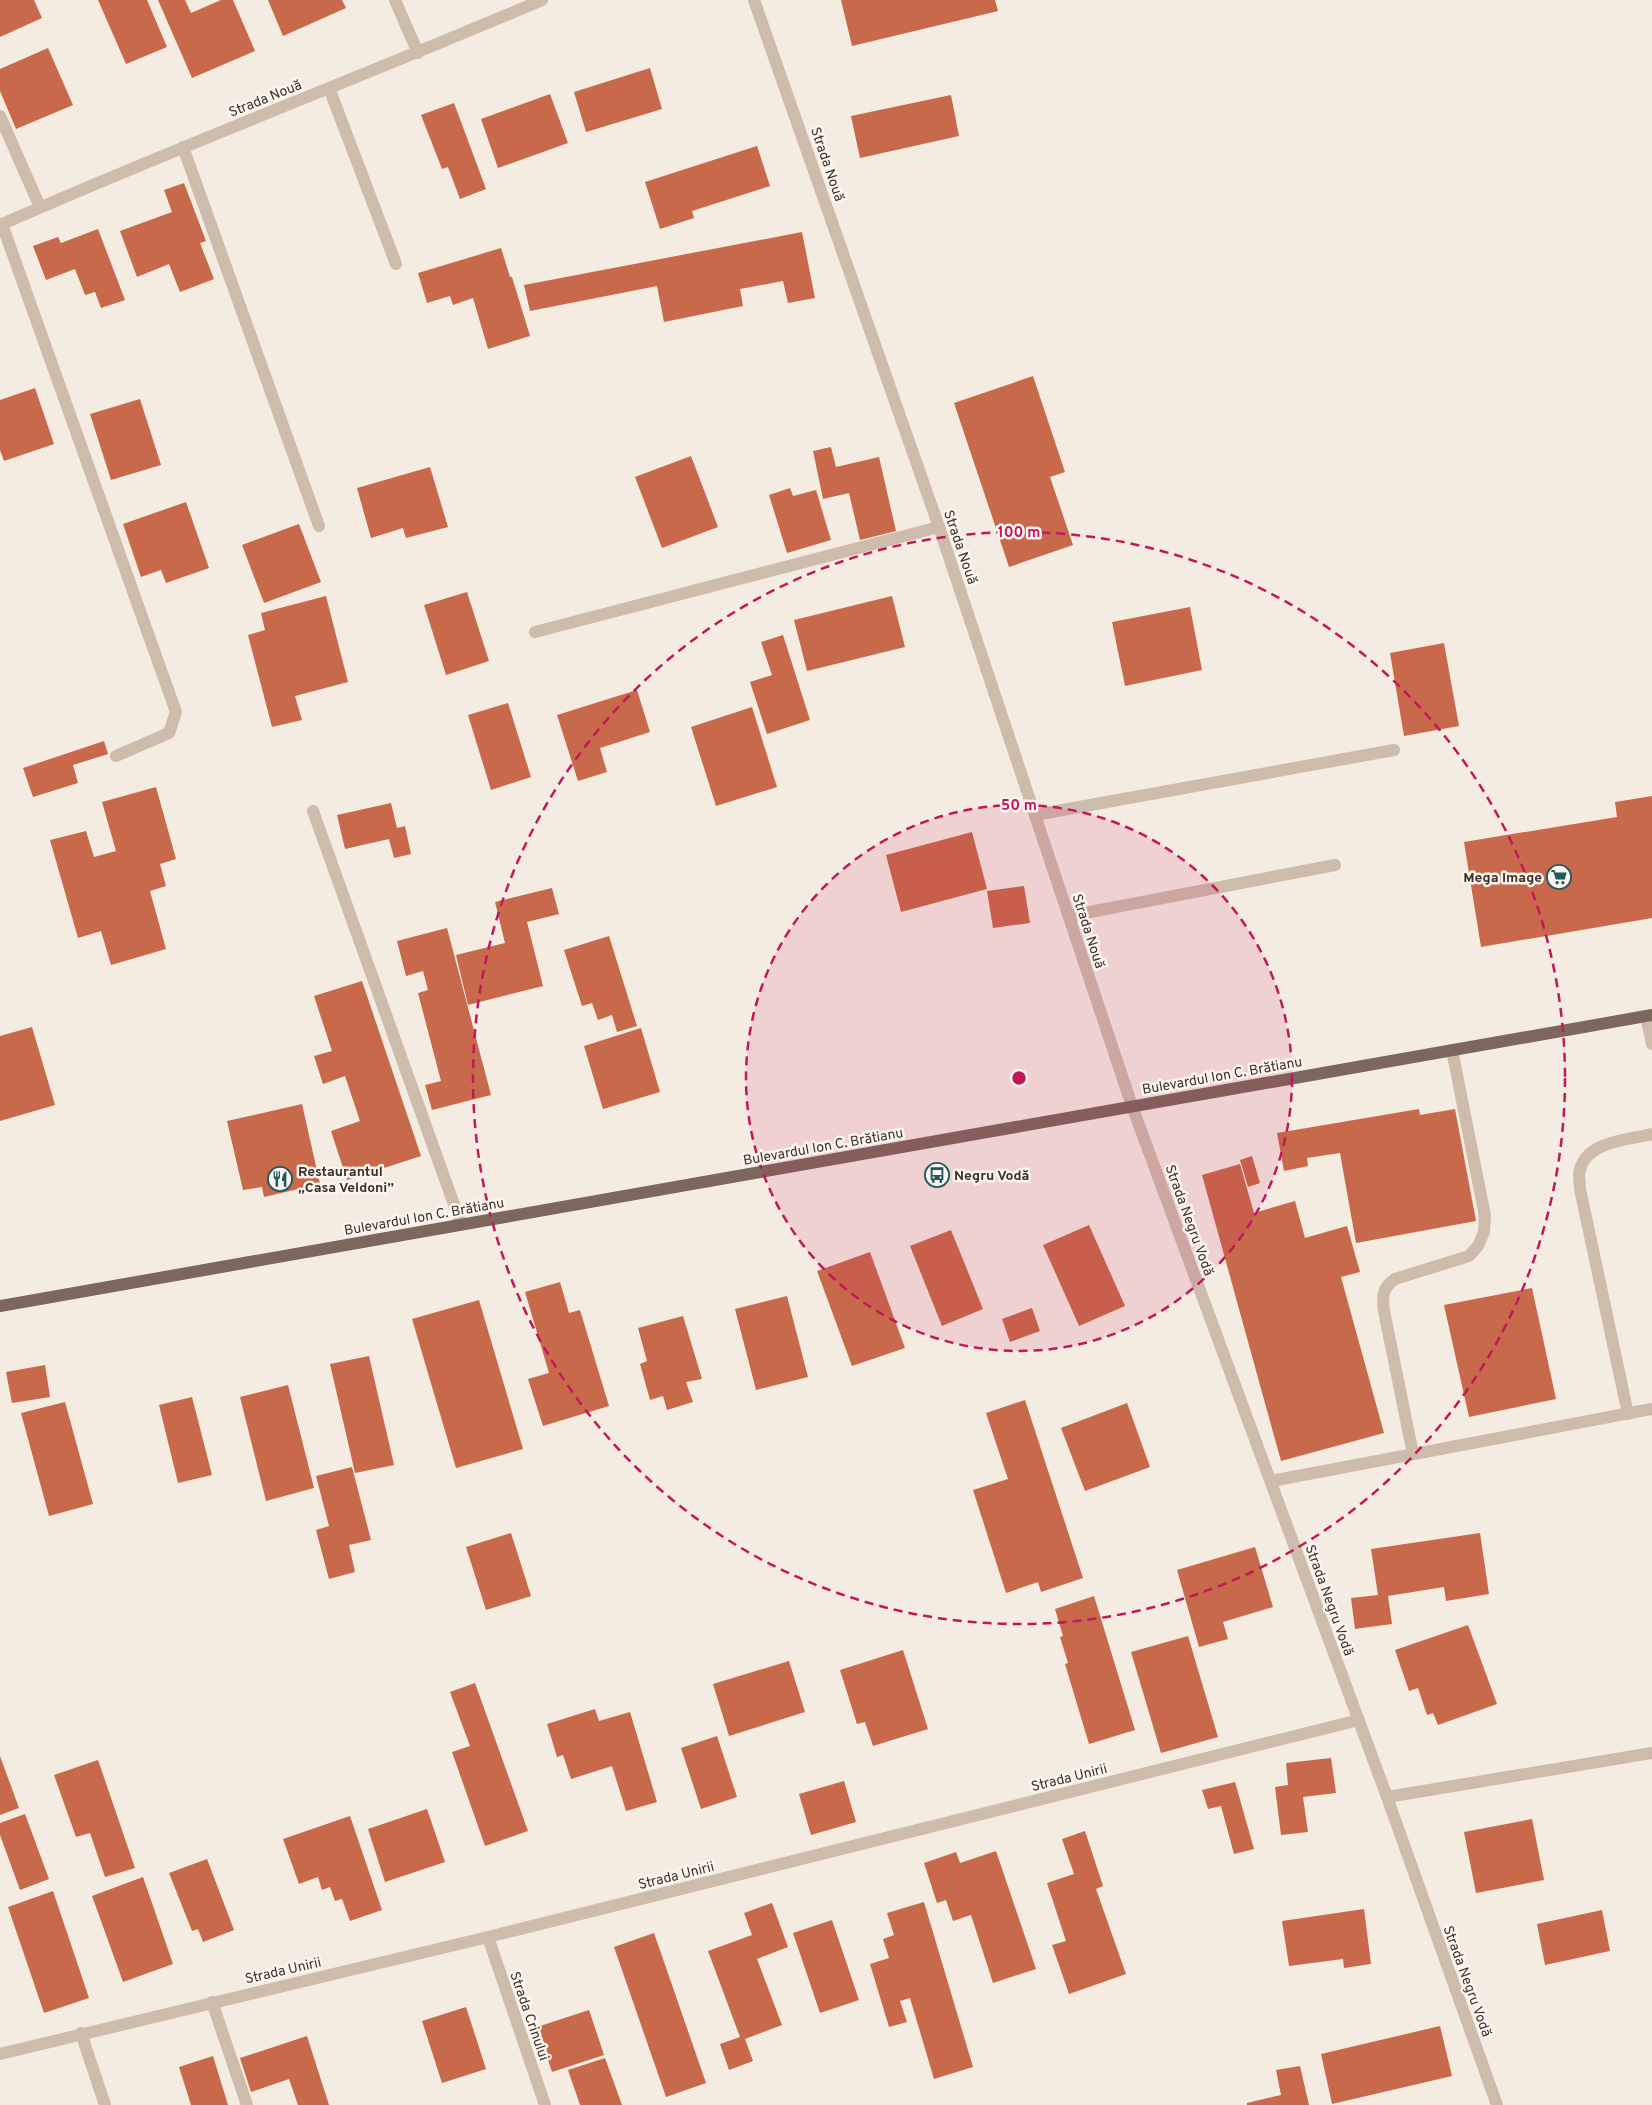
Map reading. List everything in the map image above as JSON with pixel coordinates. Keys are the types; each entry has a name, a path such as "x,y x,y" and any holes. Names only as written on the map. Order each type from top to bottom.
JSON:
{"main road":[{"name":"Bulevardul Ion C. Brătianu","path":"0,1306 1649,1015"}],"street":[{"path":"395,0 418,53"},
{"name":"Strada Nouă","path":"1,225 183,147 418,53 542,0"},
{"name":"Strada Nouă","path":"754,0 939,527 1132,1106"},
{"path":"328,88 396,264"},
{"path":"0,116 40,207"},
{"path":"183,147 319,526"},
{"path":"1,225 176,712 170,733 116,756"},
{"path":"535,632 939,527"},
{"path":"1035,815 1394,750"},
{"path":"313,811 461,1224"},
{"path":"1069,916 1334,865"},
{"path":"1649,1015 1652,1044"},
{"path":"1413,1454 1384,1311 1382,1297 1385,1286 1394,1279 1469,1256 1478,1246 1484,1232 1485,1216 1452,1050"},
{"name":"Strada Negru Vodă","path":"1132,1106 1359,1720 1497,2105"},
{"path":"1628,1414 1580,1189 1580,1170 1586,1155 1599,1147 1652,1134"},
{"path":"1271,1481 1652,1409"},
{"name":"Strada Unirii","path":"0,2054 81,2033 488,1937 1359,1720"},
{"path":"1387,1797 1652,1753"},
{"name":"Strada Crinului","path":"488,1937 544,2105"},
{"path":"212,2002 247,2105"},
{"path":"81,2033 105,2105"}],"building":[{"path":"0,0 34,0 42,18 0,37"},
{"path":"98,0 147,0 167,47 126,64"},
{"path":"158,0 185,0 191,13 221,0 233,0 255,51 192,78"},
{"path":"268,0 342,0 346,8 283,36"},
{"path":"841,0 995,0 998,11 852,46"},
{"path":"48,48 73,105 16,129 0,91 0,69"},
{"path":"650,68 662,109 586,132 574,92"},
{"path":"550,94 568,143 498,168 481,119"},
{"path":"951,95 959,136 860,158 851,116"},
{"path":"454,103 486,189 460,199 448,167 442,169 421,115"},
{"path":"757,146 770,186 692,211 694,218 660,229 645,182"},
{"path":"184,183 206,241 200,243 214,279 180,292 169,264 137,277 120,231 172,212 164,190"},
{"path":"98,229 125,300 101,308 95,292 85,295 75,269 46,280 33,246 58,237 61,243"},
{"path":"802,232 815,298 788,303 783,281 740,289 743,306 664,322 657,286 530,311 524,285"},
{"path":"501,248 530,336 488,349 473,298 453,305 450,296 427,303 418,273"},
{"path":"1033,376 1065,472 1050,477 1073,545 1009,567 954,403"},
{"path":"35,388 54,444 4,461 0,450 0,400"},
{"path":"140,399 161,465 111,480 90,414"},
{"path":"831,447 836,467 879,457 896,531 860,540 849,493 823,499 813,451"},
{"path":"691,456 718,527 662,548 635,477"},
{"path":"430,467 448,527 406,538 403,528 371,538 357,488"},
{"path":"790,488 793,496 816,490 831,540 787,553 769,495"},
{"path":"186,502 209,568 166,583 161,570 141,577 123,524"},
{"path":"299,524 321,582 264,603 242,545"},
{"path":"467,592 489,661 446,675 424,605"},
{"path":"326,596 348,682 295,696 302,720 272,727 248,635 265,630 261,613"},
{"path":"892,596 905,647 807,671 794,620"},
{"path":"1190,607 1202,670 1125,686 1112,622"},
{"path":"783,635 810,720 767,734 750,682 772,675 761,642"},
{"path":"1444,643 1459,726 1404,736 1390,653"},
{"path":"637,690 650,732 600,748 607,772 578,781 557,715"},
{"path":"508,703 531,777 491,790 468,715"},
{"path":"752,707 777,787 716,806 691,727"},
{"path":"104,741 108,754 73,765 78,783 33,797 23,768"},
{"path":"156,787 176,859 160,864 166,886 150,891 166,949 111,965 101,931 78,938 50,840 86,831 94,857 116,851 102,802"},
{"path":"1652,796 1652,918 1481,947 1464,842 1617,817 1615,802"},
{"path":"391,803 397,828 405,826 411,854 394,858 389,839 345,849 337,815"},
{"path":"972,832 987,889 901,912 886,855"},
{"path":"1024,886 1030,923 993,928 987,891"},
{"path":"552,888 559,914 527,922 543,986 468,1005 456,955 505,943 495,902"},
{"path":"447,928 491,1095 432,1110 425,1085 441,1081 418,993 428,990 423,971 406,976 397,941"},
{"path":"609,936 637,1026 617,1032 612,1015 598,1020 592,1003 582,1006 564,950"},
{"path":"362,981 421,1156 347,1180 331,1131 360,1121 345,1076 323,1084 314,1056 332,1051 314,996"},
{"path":"32,1027 55,1105 0,1121 0,1036"},
{"path":"641,1028 660,1092 603,1109 584,1046"},
{"path":"302,1104 320,1184 264,1197 262,1187 243,1190 227,1121"},
{"path":"1419,1109 1420,1115 1455,1109 1476,1221 1356,1243 1340,1153 1307,1158 1308,1166 1284,1171 1277,1133"},
{"path":"1252,1156 1260,1183 1248,1187 1240,1160"},
{"path":"1240,1164 1254,1213 1295,1201 1305,1238 1347,1226 1360,1272 1341,1277 1384,1433 1281,1461 1202,1175"},
{"path":"1089,1225 1125,1306 1079,1326 1043,1245"},
{"path":"951,1230 983,1309 942,1326 910,1246"},
{"path":"870,1252 905,1348 852,1366 817,1271"},
{"path":"560,1282 569,1313 580,1310 609,1406 543,1426 528,1379 549,1373 525,1292"},
{"path":"1532,1288 1556,1399 1469,1417 1444,1305"},
{"path":"787,1296 808,1377 756,1390 735,1309"},
{"path":"479,1300 523,1449 456,1468 412,1319"},
{"path":"1032,1308 1040,1331 1010,1342 1002,1319"},
{"path":"683,1316 702,1379 686,1382 693,1402 667,1410 663,1396 650,1400 640,1364 647,1361 638,1328"},
{"path":"369,1356 394,1465 355,1473 330,1364"},
{"path":"45,1365 50,1397 12,1403 6,1372"},
{"path":"288,1385 314,1488 266,1501 240,1397"},
{"path":"192,1397 212,1475 178,1483 159,1405"},
{"path":"1025,1400 1083,1578 1041,1592 1038,1582 1006,1593 973,1490 1008,1479 986,1413"},
{"path":"65,1402 93,1504 49,1516 21,1413"},
{"path":"1127,1403 1150,1467 1085,1491 1061,1428"},
{"path":"352,1467 371,1540 349,1545 355,1572 329,1579 316,1530 329,1526 316,1476"},
{"path":"511,1533 531,1596 486,1610 466,1547"},
{"path":"1480,1533 1489,1594 1446,1601 1444,1587 1388,1596 1392,1624 1355,1629 1351,1598 1378,1595 1371,1549"},
{"path":"1255,1547 1273,1607 1223,1622 1228,1639 1199,1647 1177,1570"},
{"path":"1094,1596 1135,1730 1089,1744 1065,1664 1068,1663 1060,1637 1063,1636 1055,1609"},
{"path":"1468,1625 1497,1704 1438,1725 1433,1713 1427,1715 1418,1688 1409,1691 1395,1650"},
{"path":"1188,1636 1218,1737 1161,1753 1131,1652"},
{"path":"903,1650 928,1729 873,1746 865,1722 857,1724 840,1670"},
{"path":"789,1661 805,1712 729,1736 713,1684"},
{"path":"475,1683 528,1831 485,1846 452,1752 470,1746 450,1692"},
{"path":"595,1709 599,1721 630,1712 657,1802 626,1811 612,1766 571,1779 563,1755 557,1757 547,1724"},
{"path":"717,1736 737,1797 701,1809 681,1748"},
{"path":"0,1756 19,1808 0,1815"},
{"path":"1331,1758 1336,1793 1303,1797 1308,1832 1281,1835 1275,1787 1288,1785 1286,1763"},
{"path":"98,1760 135,1868 105,1877 90,1833 76,1837 54,1775"},
{"path":"844,1781 856,1822 811,1835 799,1794"},
{"path":"1235,1782 1254,1849 1234,1854 1221,1806 1208,1809 1202,1790"},
{"path":"427,1809 445,1862 385,1882 368,1829"},
{"path":"25,1814 49,1879 20,1890 0,1835 0,1823"},
{"path":"350,1816 382,1910 350,1921 342,1899 335,1901 330,1887 322,1890 318,1877 299,1884 283,1839"},
{"path":"1532,1819 1544,1880 1476,1893 1464,1832"},
{"path":"1085,1831 1103,1886 1096,1889 1126,1974 1069,1994 1052,1945 1066,1941 1047,1883 1074,1874 1062,1839"},
{"path":"996,1851 1036,1969 993,1983 971,1915 953,1921 946,1900 937,1903 924,1863 956,1852 960,1863"},
{"path":"207,1859 234,1930 203,1942 198,1929 192,1931 169,1873"},
{"path":"143,1877 173,1964 123,1982 92,1896"},
{"path":"53,1891 89,1998 44,2013 8,1907"},
{"path":"924,1902 973,2067 934,2079 910,1998 900,2001 907,2022 889,2027 870,1964 889,1958 883,1939 894,1935 887,1913"},
{"path":"772,1903 788,1947 757,1959 782,2025 745,2039 753,2061 729,2070 720,2044 740,2037 708,1951 752,1935 744,1913"},
{"path":"1364,1909 1371,1964 1344,1968 1343,1959 1289,1966 1282,1921"},
{"path":"1602,1910 1610,1951 1545,1965 1537,1924"},
{"path":"832,1920 859,2000 820,2013 793,1933"},
{"path":"654,1933 706,2083 666,2097 614,1947"},
{"path":"466,2007 486,2069 442,2083 422,2021"},
{"path":"589,2010 604,2055 552,2072 537,2027"},
{"path":"1440,2026 1452,2076 1332,2104 1321,2054"},
{"path":"307,2036 329,2105 298,2105 289,2079 251,2092 240,2058"},
{"path":"213,2056 228,2105 191,2105 179,2067"},
{"path":"605,2058 622,2105 580,2105 568,2070"},
{"path":"1300,2066 1309,2105 1247,2105 1247,2103 1281,2095 1276,2070"}],"place":[{"name":"Mega Image","path":"1559,877"},
{"name":"Negru Vodă","path":"937,1175"},
{"name":"Restaurantul „Casa Veldoni”","path":"280,1179"}]}
